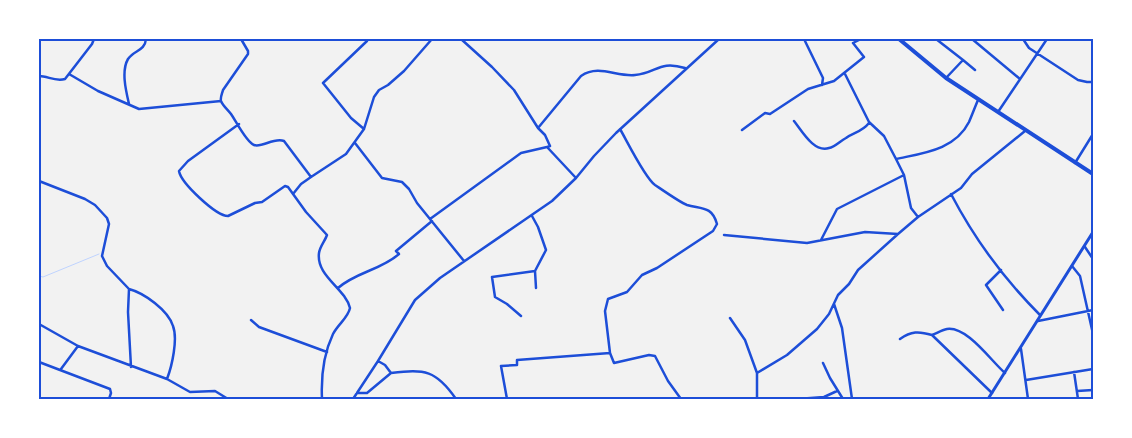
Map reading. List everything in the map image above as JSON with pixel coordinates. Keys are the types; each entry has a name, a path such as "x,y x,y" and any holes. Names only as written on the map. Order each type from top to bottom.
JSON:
{"highway":[{"path":"898,39 946,78 1093,175"}],"street":[{"path":"39,76 61,80 69,74 94,39"},
{"path":"129,104 126,65 133,54 143,48 146,44 146,39"},
{"path":"241,39 248,54 223,90 221,101 253,144 257,145 281,140 311,177"},
{"path":"364,129 351,118 323,83 367,41 366,39"},
{"path":"293,194 301,184 346,154 355,144 364,129 374,97 379,90 404,71 432,39"},
{"path":"461,39 514,90 544,135 550,146 548,147 576,178"},
{"path":"353,399 415,300 440,278 552,201 576,178 620,129 718,39"},
{"path":"804,39 822,78 822,85"},
{"path":"742,130 765,113 770,114 808,89 834,81 845,73 864,57 853,43 861,39"},
{"path":"936,39 975,70"},
{"path":"972,39 1020,79"},
{"path":"1023,39 1028,48 1078,80 1093,82"},
{"path":"997,113 1047,39"},
{"path":"946,78 963,60"},
{"path":"538,128 581,76 588,72 609,71 634,75 672,64 686,68"},
{"path":"845,73 869,122 884,136 896,159 904,175 911,208 918,217"},
{"path":"69,74 98,91 139,109 221,101"},
{"path":"896,159 940,149 952,141 968,124 978,100"},
{"path":"794,121 816,147 823,149 834,146 849,135 863,130 869,122"},
{"path":"1075,163 1093,132 1093,122"},
{"path":"239,124 188,162 179,171 188,187 209,206 224,216 262,202 285,186 288,187 306,212 327,235 321,246 319,260 324,271 348,302 350,308 348,314 334,333 327,352 322,399"},
{"path":"620,129 650,180 686,205 702,207 712,214 717,224 713,231 657,268 642,275 627,292 608,299 604,311 610,353 614,363 649,355 655,356 668,381 681,399"},
{"path":"757,372 788,355 818,330 829,314 833,302 849,284 858,270 918,217 961,188 972,174 1025,131"},
{"path":"355,144 382,178 402,182 409,189 417,203 464,262"},
{"path":"338,288 356,276 393,259 399,254 396,251 431,220 521,153 550,146"},
{"path":"821,240 837,209 904,175"},
{"path":"39,182 95,204 107,218 109,224 102,256 107,266 129,289 148,297 169,318 174,326 173,360 167,379"},
{"path":"951,194 964,219 1000,270 1040,315"},
{"path":"532,216 538,226 546,250 534,271 536,288"},
{"path":"724,235 807,243 865,232 898,234"},
{"path":"988,399 1093,232"},
{"path":"1084,247 1093,260"},
{"path":"1072,266 1080,276 1093,334"},
{"path":"1000,270 986,285 1003,310"},
{"path":"521,316 495,297 492,277 534,271"},
{"path":"129,289 128,312 132,367"},
{"path":"833,302 842,328 852,399"},
{"path":"1036,322 1093,310"},
{"path":"730,318 745,340 757,372 757,399"},
{"path":"251,320 259,327 327,352"},
{"path":"39,324 78,346 167,379 190,392 215,391 228,399"},
{"path":"932,335 947,329 960,331 970,337 1005,373"},
{"path":"900,339 909,333 921,332 932,335 992,393"},
{"path":"61,370 78,346"},
{"path":"1021,349 1028,399"},
{"path":"507,399 501,366 517,364 517,360 610,353"},
{"path":"378,361 391,372"},
{"path":"39,362 110,389 109,399"},
{"path":"823,363 843,399"},
{"path":"1026,380 1093,369"},
{"path":"357,394 366,392 391,372 408,371 427,372 437,378 456,399"},
{"path":"1074,372 1078,399"},
{"path":"1077,391 1093,390"},
{"path":"797,399 824,397 837,391"}],"waterway":[{"path":"39,276 43,277 99,254"}]}
